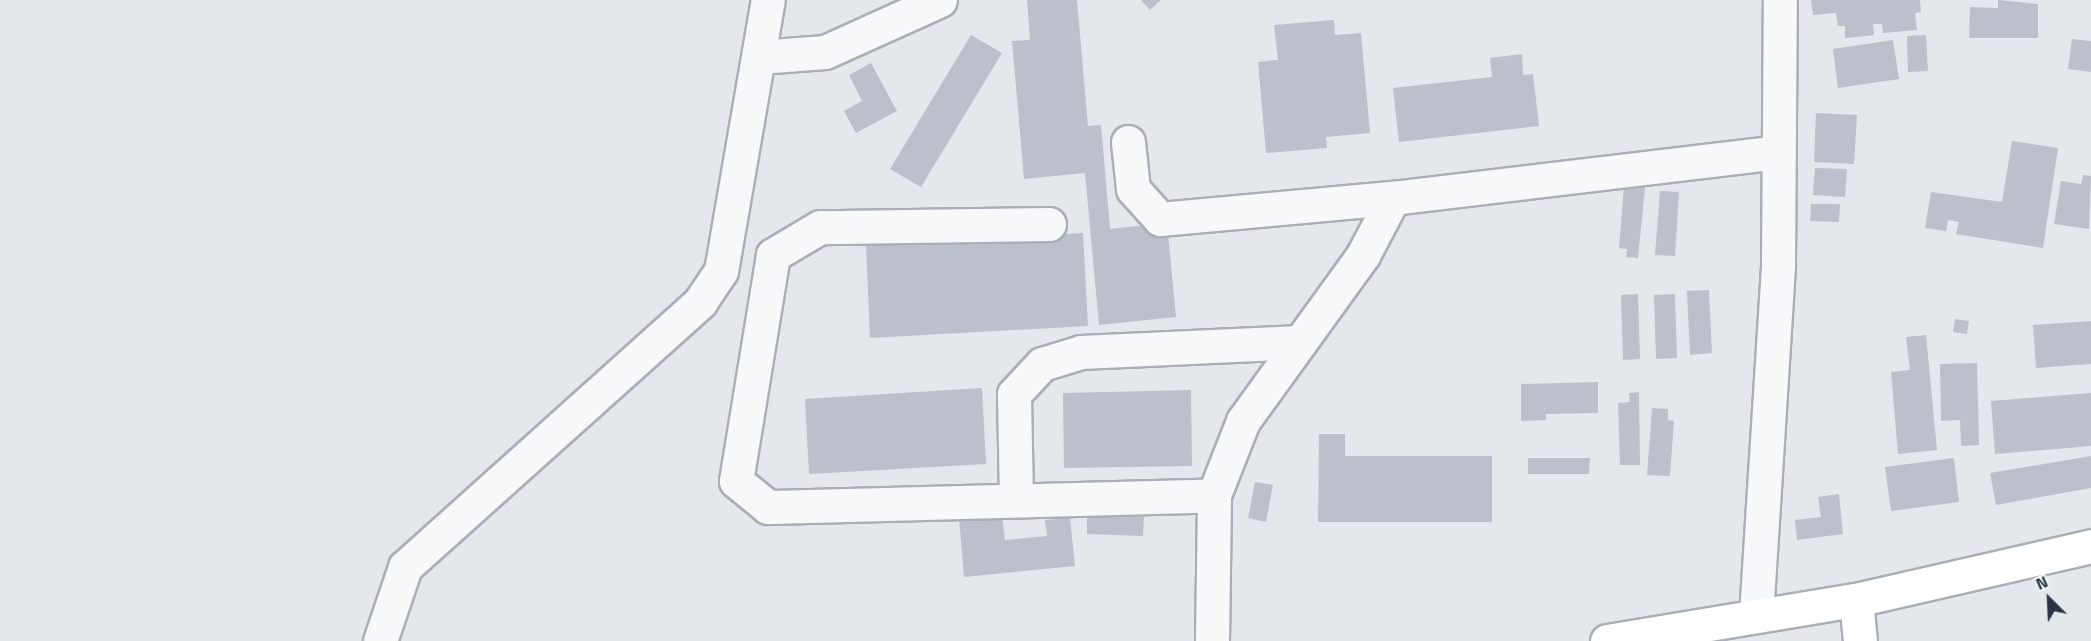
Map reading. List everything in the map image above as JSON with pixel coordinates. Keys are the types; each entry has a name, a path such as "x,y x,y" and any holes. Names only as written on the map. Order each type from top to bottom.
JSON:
{"street":[{"path":"380,641 405,567 700,302 721,271 768,0"},
{"path":"759,57 825,52 940,0"},
{"path":"1756,616 1778,264 1776,152 1780,0"},
{"path":"1128,141 1133,189 1160,219 1393,198 1776,152"},
{"path":"1212,641 1214,495 1243,420 1363,255 1393,198"},
{"path":"1049,224 820,227 773,255 736,481 768,507 1214,495"},
{"path":"1016,500 1014,394 1042,364 1081,352 1300,342"},
{"path":"1607,641 1856,600 2091,546"},
{"path":"1856,600 1860,641"}],"building":[{"path":"1027,0 1077,0 1088,126 1101,125 1110,229 1167,223 1176,317 1099,325 1085,173 1024,179 1012,41 1030,40"},
{"path":"1141,0 1161,0 1150,10"},
{"path":"1811,0 1920,0 1921,12 1915,13 1917,30 1883,33 1882,24 1873,24 1874,35 1845,38 1845,26 1838,26 1836,13 1813,15"},
{"path":"1998,0 2038,4 2038,38 1969,38 1970,7 1998,8"},
{"path":"1334,20 1335,35 1361,33 1370,133 1326,137 1327,148 1266,153 1258,62 1278,60 1274,25"},
{"path":"971,35 1002,53 921,187 890,169"},
{"path":"1926,35 1928,71 1908,72 1907,36"},
{"path":"2072,39 2091,41 2091,72 2068,69"},
{"path":"1893,40 1899,79 1838,88 1833,49"},
{"path":"1522,54 1523,75 1533,74 1539,126 1399,142 1393,88 1492,77 1490,58"},
{"path":"871,63 897,111 856,133 844,111 862,101 849,75"},
{"path":"1816,113 1857,115 1854,164 1814,162"},
{"path":"2012,141 2058,148 2043,248 1956,234 1959,222 1948,220 1946,231 1925,228 1931,192 2002,202"},
{"path":"1815,168 1847,169 1845,197 1813,195"},
{"path":"2083,175 2091,176 2089,229 2054,224 2061,181 2081,184"},
{"path":"1624,186 1645,188 1638,258 1626,257 1627,249 1619,248"},
{"path":"1660,191 1679,192 1675,256 1655,255"},
{"path":"1811,204 1840,204 1839,222 1810,221"},
{"path":"1083,233 1088,326 870,338 866,245"},
{"path":"1709,290 1712,353 1690,355 1687,291"},
{"path":"1638,294 1640,359 1623,360 1621,295"},
{"path":"1675,294 1677,358 1656,359 1654,295"},
{"path":"1955,319 1969,321 1967,334 1953,332"},
{"path":"2091,321 2091,364 2036,368 2033,325"},
{"path":"1926,335 1937,450 1898,454 1891,372 1910,370 1906,337"},
{"path":"1977,363 1979,445 1961,446 1960,420 1941,421 1940,364"},
{"path":"1598,382 1598,413 1546,414 1546,420 1521,421 1521,384"},
{"path":"982,388 986,464 809,474 805,399"},
{"path":"1191,390 1192,466 1064,468 1063,393"},
{"path":"1639,392 1640,465 1620,465 1618,403 1630,402 1629,393"},
{"path":"2091,393 2091,446 1995,454 1991,401"},
{"path":"1652,408 1668,409 1668,420 1674,421 1670,476 1647,475"},
{"path":"1319,434 1345,434 1345,456 1492,456 1492,522 1318,522"},
{"path":"2091,456 2091,488 1996,505 1990,473"},
{"path":"1528,458 1590,458 1589,474 1528,474"},
{"path":"1954,458 1959,502 1891,511 1885,467"},
{"path":"1255,482 1273,485 1266,522 1248,518"},
{"path":"1839,494 1843,534 1797,540 1795,520 1821,517 1818,497"},
{"path":"1002,514 1005,540 1047,536 1045,520 1070,518 1075,566 964,577 959,518"},
{"path":"1087,515 1144,517 1143,536 1087,534"}]}
